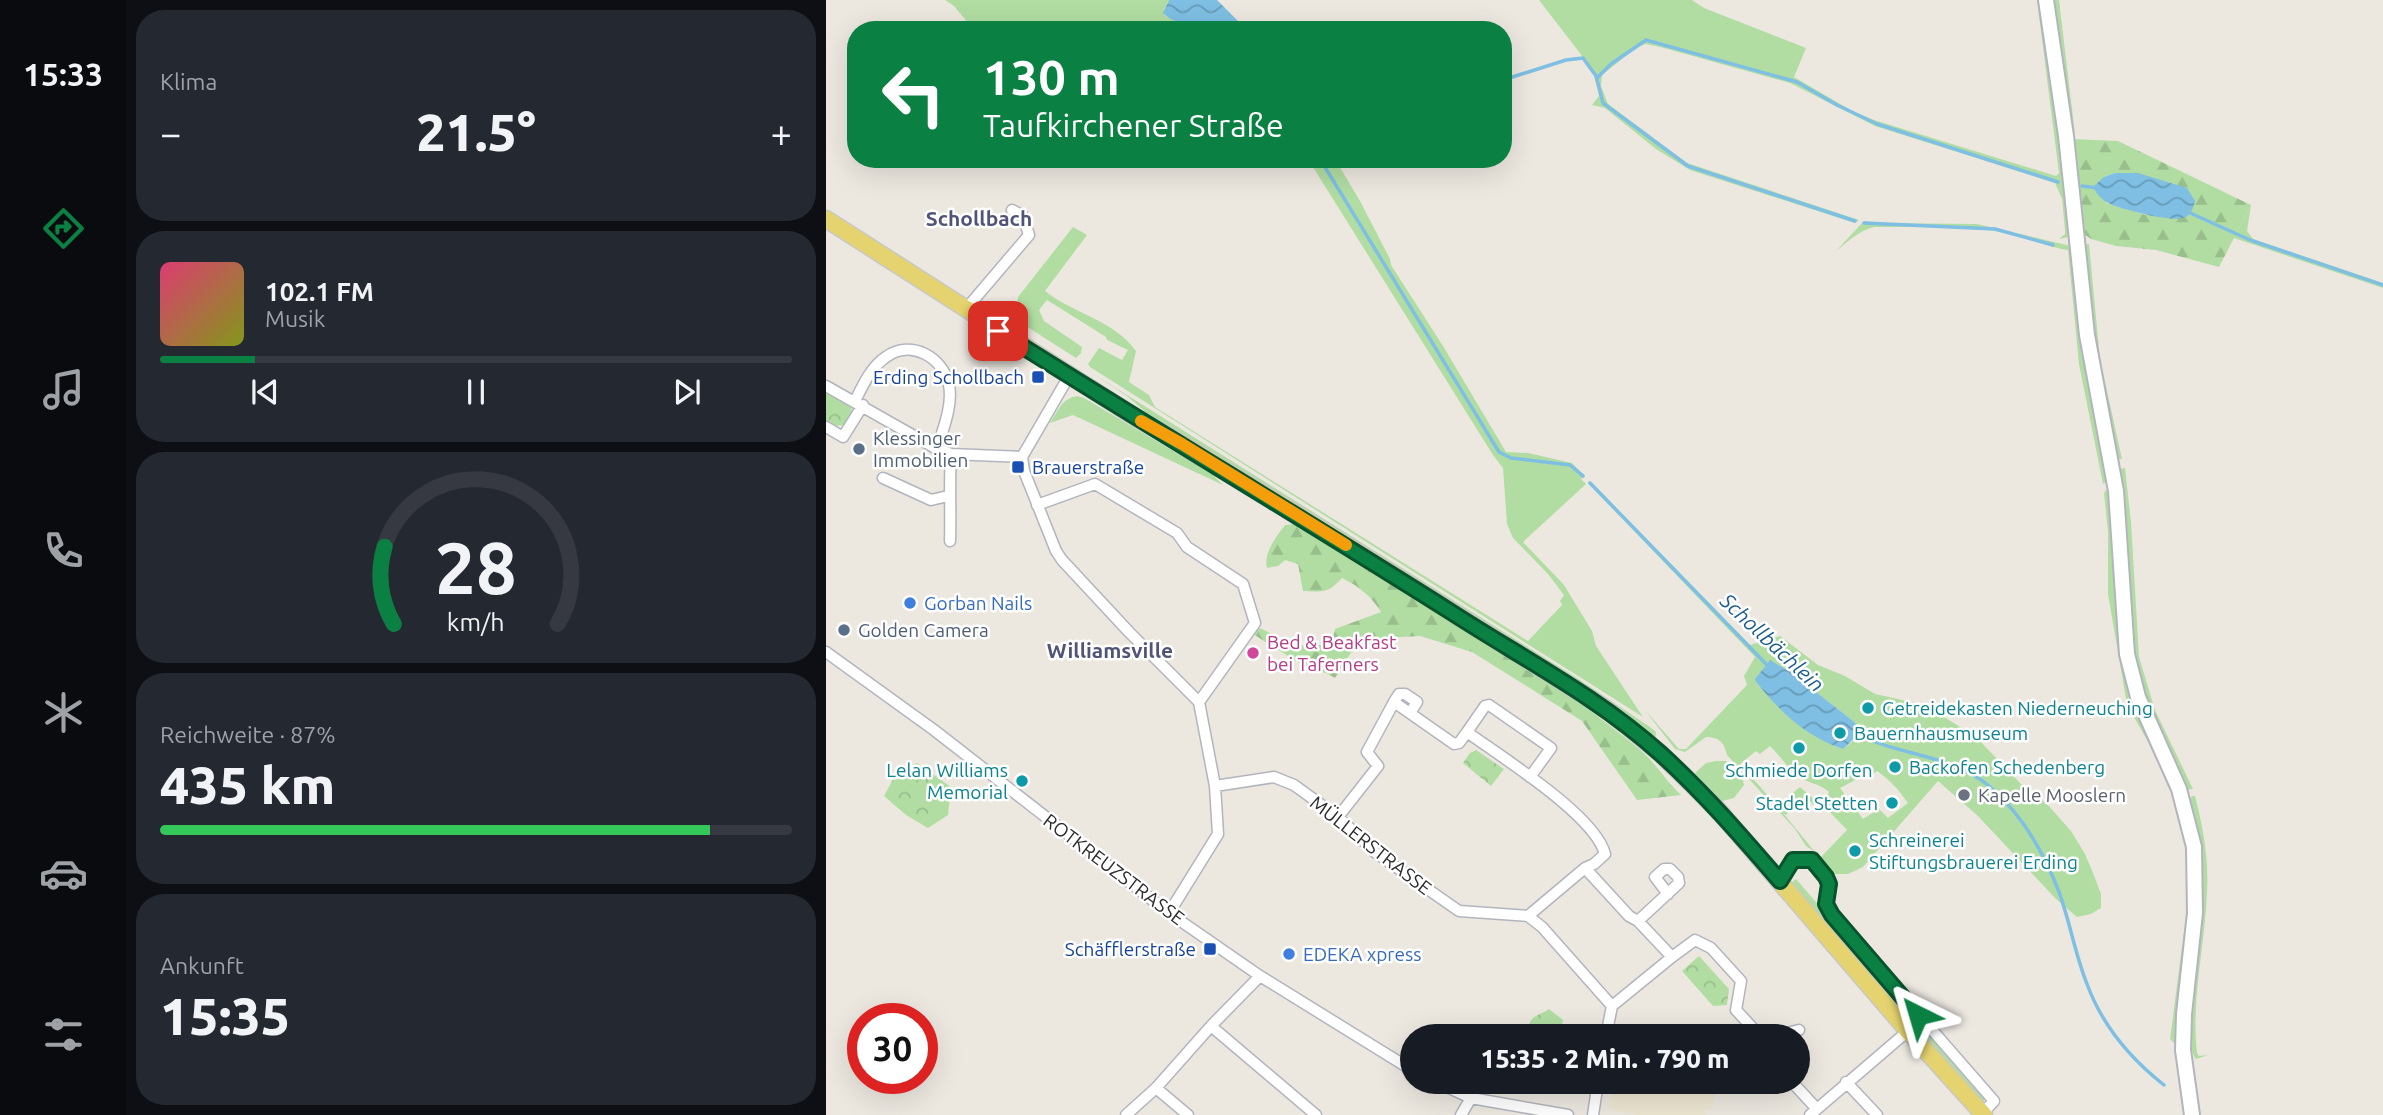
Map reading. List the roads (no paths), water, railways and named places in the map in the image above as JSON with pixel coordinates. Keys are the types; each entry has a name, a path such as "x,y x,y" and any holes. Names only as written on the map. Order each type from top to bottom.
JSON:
{"main road":[{"path":"2046,0 2066,136 2087,335 2117,502 2127,654 2144,714 2179,789 2194,847 2195,913 2183,1026 2183,1050 2192,1115"},
{"path":"826,219 1069,376 1332,536 1606,709 1660,753 1733,827 1983,1114"}],"street":[{"path":"966,309 1030,235 1023,216 1012,211"},
{"path":"826,427 843,437 873,369 887,356 905,349 928,354 942,369 949,382 947,418 937,449"},
{"path":"1069,376 1022,457 1024,471 1062,560 1199,702 1215,786 1218,834 1169,913"},
{"path":"826,386 937,449 951,454 1022,457"},
{"path":"950,541 951,515 948,496 951,454"},
{"path":"883,478 930,500 948,496"},
{"path":"1037,505 1096,484 1177,533 1187,547 1243,584 1255,623 1199,702"},
{"name":"ROTKREUZSTRASSE","path":"826,652 926,724 1169,913 1259,976 1400,1063"},
{"path":"1338,817 1378,766 1367,752 1394,702 1454,744 1459,743 1485,706 1489,705 1551,748 1530,777"},
{"path":"1467,732 1566,803 1602,843 1605,854 1528,916 1542,927 1612,1006"},
{"name":"MÜLLERSTRASSE","path":"1215,786 1274,777 1294,785 1338,817 1376,853 1460,911 1528,916"},
{"path":"1780,881 1793,860 1812,860 1829,884 1826,904 1832,915 1993,1101 1983,1114"},
{"path":"1585,868 1672,957"},
{"path":"1638,921 1668,894"},
{"path":"1608,1024 1612,1006 1695,940 1712,948 1741,981 1736,1010 1749,1024"},
{"path":"1126,1115 1156,1088 1259,976"},
{"path":"1211,1026 1316,1115"},
{"path":"1800,1094 1813,1112 1908,1031"},
{"path":"1846,1082 1877,1115"},
{"path":"1156,1088 1188,1115"},
{"path":"1462,1094 1471,1098 1568,1115"},
{"path":"1593,1115 1596,1094"},
{"path":"1461,1115 1471,1098"}],"water":[{"path":"1169,0 1217,0 1238,21 1174,21 1163,13"},
{"path":"2115,173 2138,173 2187,188 2195,201 2192,209 2188,215 2177,219 2157,217 2108,203 2093,187 2104,177"},
{"path":"1770,660 1792,673 1853,721 1860,729 1858,735 1843,749 1817,738 1795,722 1756,682 1755,679"}],"waterway":[{"path":"1597,78 1611,64 1646,40 1797,82 1877,124 2058,182"},
{"path":"1512,77 1566,60 1583,58 1596,76 1603,103 1688,166 1855,221"},
{"name":"Schollbächlein","path":"1325,168 1499,452 1511,458 1570,465 1583,476"},
{"path":"2082,186 2098,188"},
{"path":"2188,212 2250,240 2383,285"},
{"path":"1864,223 1995,229 2053,245"},
{"name":"Schollbächlein","path":"1590,483 1769,667"},
{"name":"Schollbächlein","path":"1856,733 1872,741 1958,767 1989,786 2011,808 2039,848 2053,877 2093,999 2119,1040 2140,1064 2164,1085"}],"place":[{"name":"Erding Schollbach","path":"1038,377"},
{"name":"Klessinger Immobilien","path":"859,449"},
{"name":"Brauerstraße","path":"1018,467"},
{"name":"Gorban Nails","path":"910,603"},
{"name":"Golden Camera","path":"844,630"},
{"name":"Bed & Beakfast bei Taferners","path":"1253,653"},
{"name":"Getreidekasten Niederneuching","path":"1868,708"},
{"name":"Bauernhausmuseum","path":"1840,733"},
{"name":"Schmiede Dorfen","path":"1799,748"},
{"name":"Backofen Schedenberg","path":"1895,767"},
{"name":"Lelan Williams Memorial","path":"1022,781"},
{"name":"Kapelle Mooslern","path":"1964,795"},
{"name":"Stadel Stetten","path":"1892,803"},
{"name":"Schreinerei Stiftungsbrauerei Erding","path":"1855,851"},
{"name":"Schäfflerstraße","path":"1210,949"},
{"name":"EDEKA xpress","path":"1289,954"}],"district":[{"name":"Schollbach","path":"979,219"},
{"name":"Williamsville","path":"1110,651"}]}
